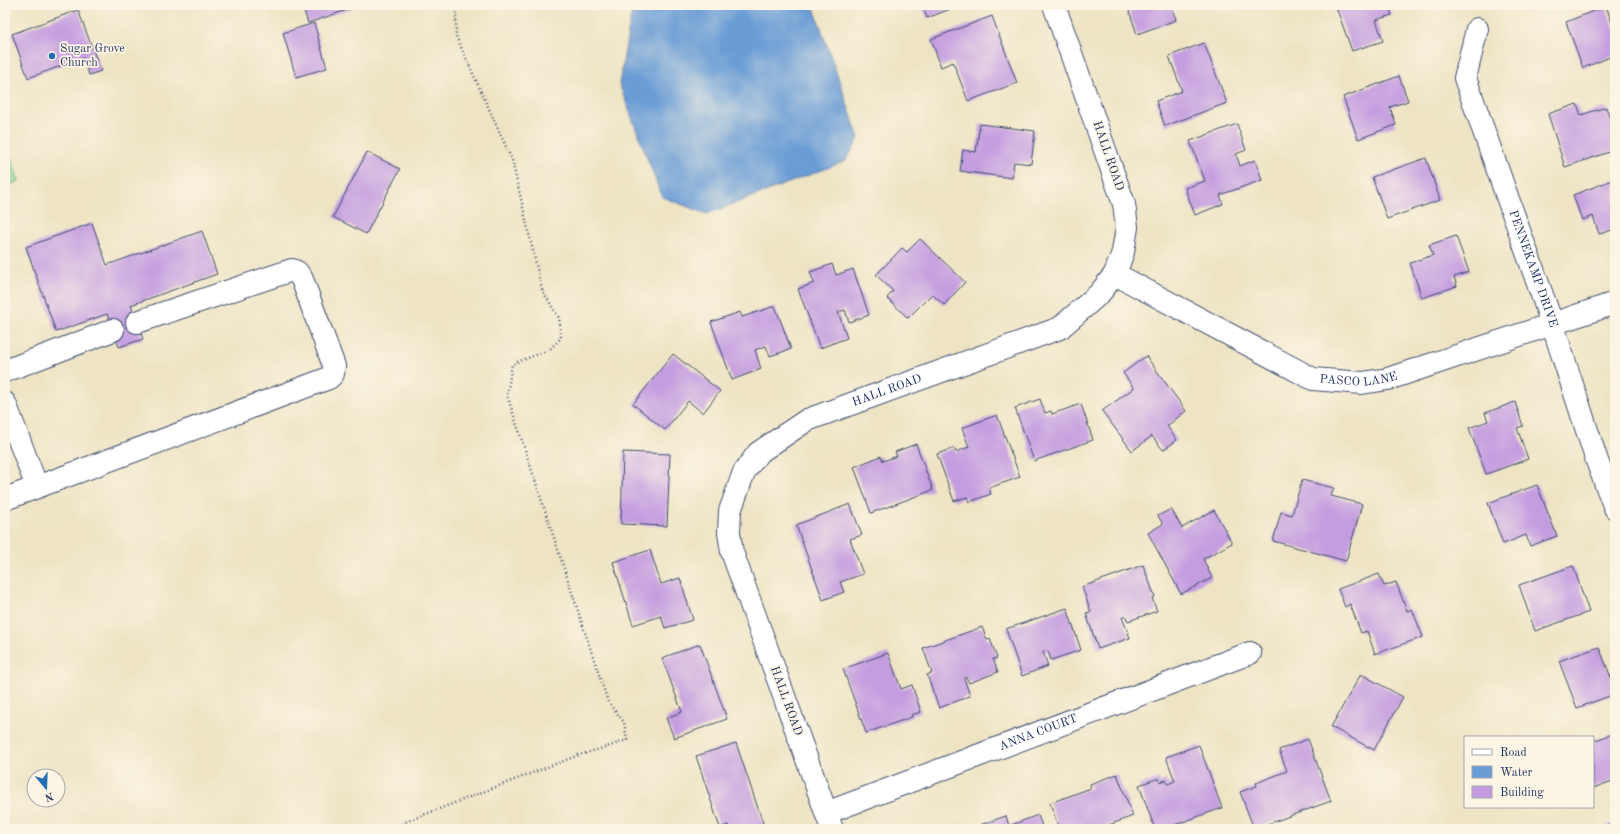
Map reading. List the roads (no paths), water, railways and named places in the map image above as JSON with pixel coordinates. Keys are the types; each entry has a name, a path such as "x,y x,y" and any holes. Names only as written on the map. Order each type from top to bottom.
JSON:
{"street":[{"name":"HALL ROAD","path":"829,821 732,552 729,533 730,511 744,472 758,453 807,420 1060,328 1099,294 1115,274 1123,252 1127,227 1124,204 1054,5"},
{"name":"PENNEKAMP DRIVE","path":"1477,29 1465,78 1552,323 1597,461 1615,508"},
{"path":"5,499 329,378 333,374 334,366 302,279 297,272 292,270 138,322"},
{"name":"PASCO LANE","path":"1115,274 1313,379 1362,383 1388,379 1615,302"},
{"path":"5,371 114,330"},
{"path":"5,403 37,487"},
{"name":"ANNA COURT","path":"829,821 1250,653"}],"water":[{"path":"633,5 813,5 859,138 846,161 707,214 662,197 619,84"}],"place":[{"name":"Sugar Grove Church","path":"52,56"}]}
